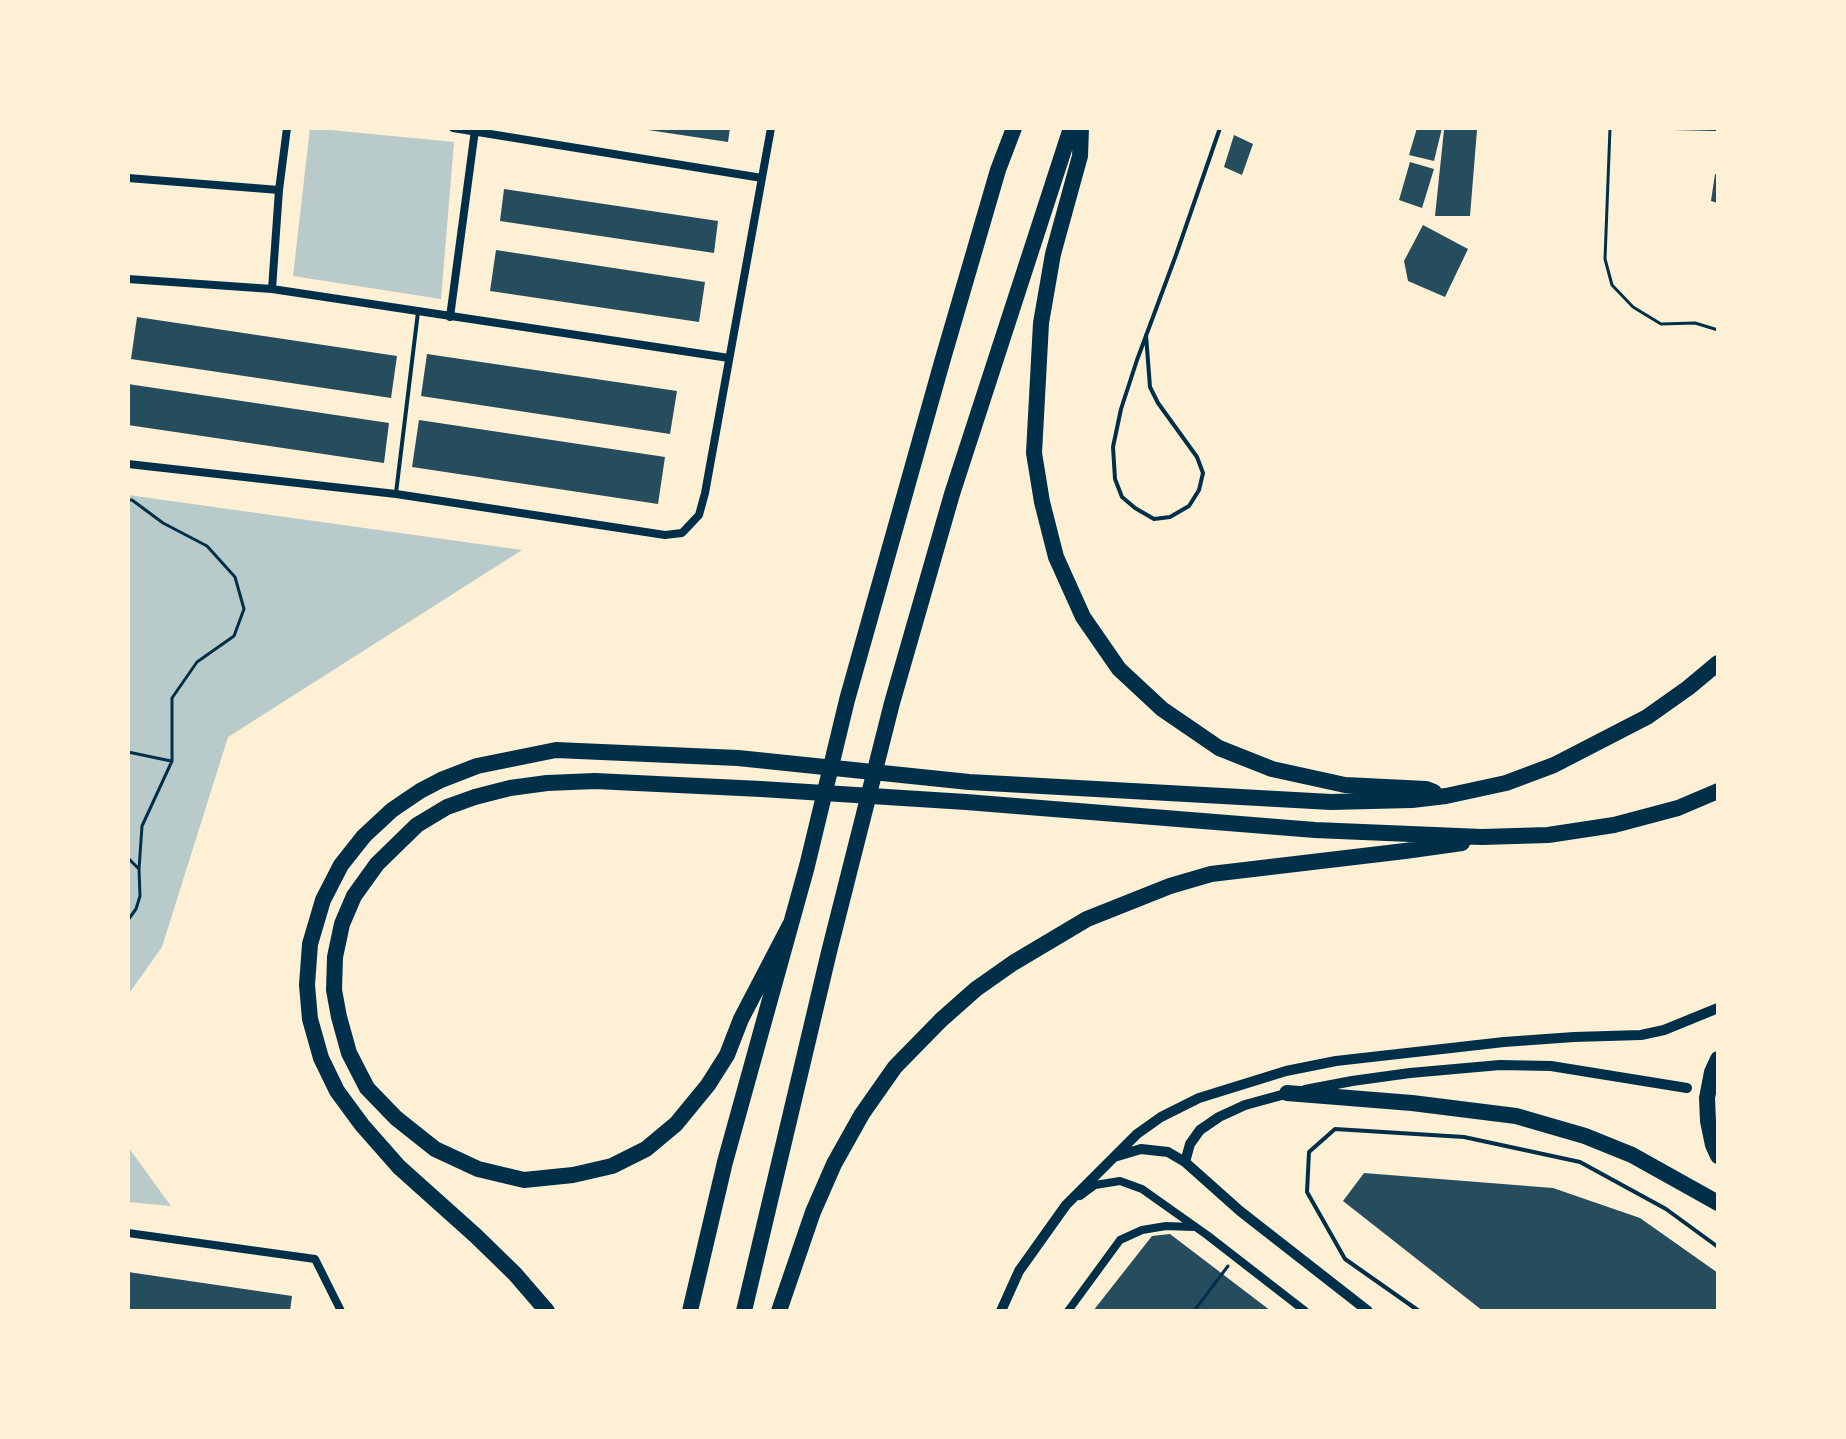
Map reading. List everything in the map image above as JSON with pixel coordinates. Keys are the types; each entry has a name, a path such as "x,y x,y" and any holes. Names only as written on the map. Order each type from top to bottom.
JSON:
{"highway":[{"path":"690,1311 725,1162 807,866 847,700 998,170 1014,128"},
{"path":"744,1311 892,703 952,494 1071,128"},
{"path":"1081,128 1080,156 1053,254 1041,323 1034,453 1056,557 1083,617 1119,669 1162,709 1219,748 1272,769 1345,785 1426,789 1446,796"},
{"path":"547,1311 515,1274 399,1167 362,1125 337,1091 321,1058 310,1019 307,985 310,944 323,900 341,865 364,836 392,810 420,791 477,766 556,750 738,758 969,782 1331,802 1412,800 1506,783 1554,765 1647,717 1718,663"},
{"path":"790,925 741,1019 727,1055 708,1085 676,1124 646,1149 612,1166 573,1175 524,1180 478,1169 435,1149 396,1118 367,1088 349,1053 334,990 335,957 342,924 354,896 377,864 417,825 447,807 510,788 595,781 761,789 1315,830 1482,837 1548,835 1614,825 1678,808 1718,791"},
{"path":"779,1311 813,1212 834,1164 862,1114 895,1067 941,1020 976,989 1013,963 1087,919 1170,886 1211,874 1454,845 1482,837"},
{"path":"1718,1059 1707,1098 1710,1133 1718,1156"},
{"path":"1287,1093 1412,1103 1516,1116 1585,1136 1632,1155 1718,1203"}],"street":[{"path":"272,289 287,128"},
{"path":"460,128 762,178"},
{"path":"128,464 396,494 665,535 682,533 699,515 705,493 771,128"},
{"path":"450,317 475,130"},
{"path":"128,178 279,190"},
{"path":"128,279 272,289 729,358"},
{"path":"1001,1311 1019,1271 1066,1205 1137,1134 1161,1117 1199,1098 1286,1071 1336,1061 1504,1042 1641,1035 1664,1030 1718,1008"},
{"path":"1185,1162 1190,1144 1200,1130 1245,1105 1287,1093 1381,1077 1500,1065 1551,1066 1687,1088"},
{"path":"1112,1158 1141,1149 1168,1152 1185,1162 1240,1211 1368,1311"},
{"path":"1066,1205 1095,1185 1120,1181 1142,1189 1305,1311"},
{"path":"1068,1311 1120,1240 1142,1230 1166,1226 1196,1227"},
{"path":"128,1233 315,1259 341,1311"}],"lane":[{"path":"1146,335 1150,387 1197,457 1203,473 1199,490 1189,506 1170,517 1154,519 1122,497 1115,479 1113,447 1121,409 1146,335 1220,128"},
{"path":"1672,128 1718,129"},
{"path":"396,494 418,312"},
{"path":"1419,1311 1345,1259 1307,1192 1309,1152 1335,1129 1464,1137 1580,1162 1666,1209 1718,1247"}],"path":[{"path":"1610,128 1605,259 1612,285 1633,307 1661,324 1695,323 1718,330"},
{"path":"128,500 207,546 235,577 244,609 234,636 197,662 172,698 172,761 142,826 140,896 128,920"},
{"path":"128,752 172,761"},
{"path":"128,858 139,869"},
{"path":"1194,1311 1235,1257"}],"shaded area":[{"path":"310,128 454,142 441,299 293,276"},
{"path":"128,495 522,550 228,737 162,947 128,995"},
{"path":"128,1147 171,1206 128,1202"}],"building":[{"path":"648,128 730,128 728,142"},
{"path":"1417,128 1442,128 1434,161 1409,155"},
{"path":"1444,130 1477,130 1470,216 1435,216"},
{"path":"1234,135 1253,144 1242,175 1224,167"},
{"path":"1410,162 1434,169 1422,208 1399,200"},
{"path":"1715,174 1718,174 1718,203 1711,201"},
{"path":"504,189 718,221 714,253 500,221"},
{"path":"1423,225 1468,249 1445,297 1408,281 1404,261"},
{"path":"496,250 705,282 699,322 490,291"},
{"path":"137,317 397,356 391,398 131,359"},
{"path":"427,354 677,391 670,434 421,396"},
{"path":"128,384 389,423 384,463 128,425"},
{"path":"419,420 665,457 658,504 412,467"},
{"path":"1364,1173 1553,1188 1640,1218 1718,1273 1718,1311 1483,1311 1343,1201"},
{"path":"1170,1234 1271,1311 1093,1311 1152,1236"},
{"path":"128,1272 292,1296 290,1311 128,1311"}]}
